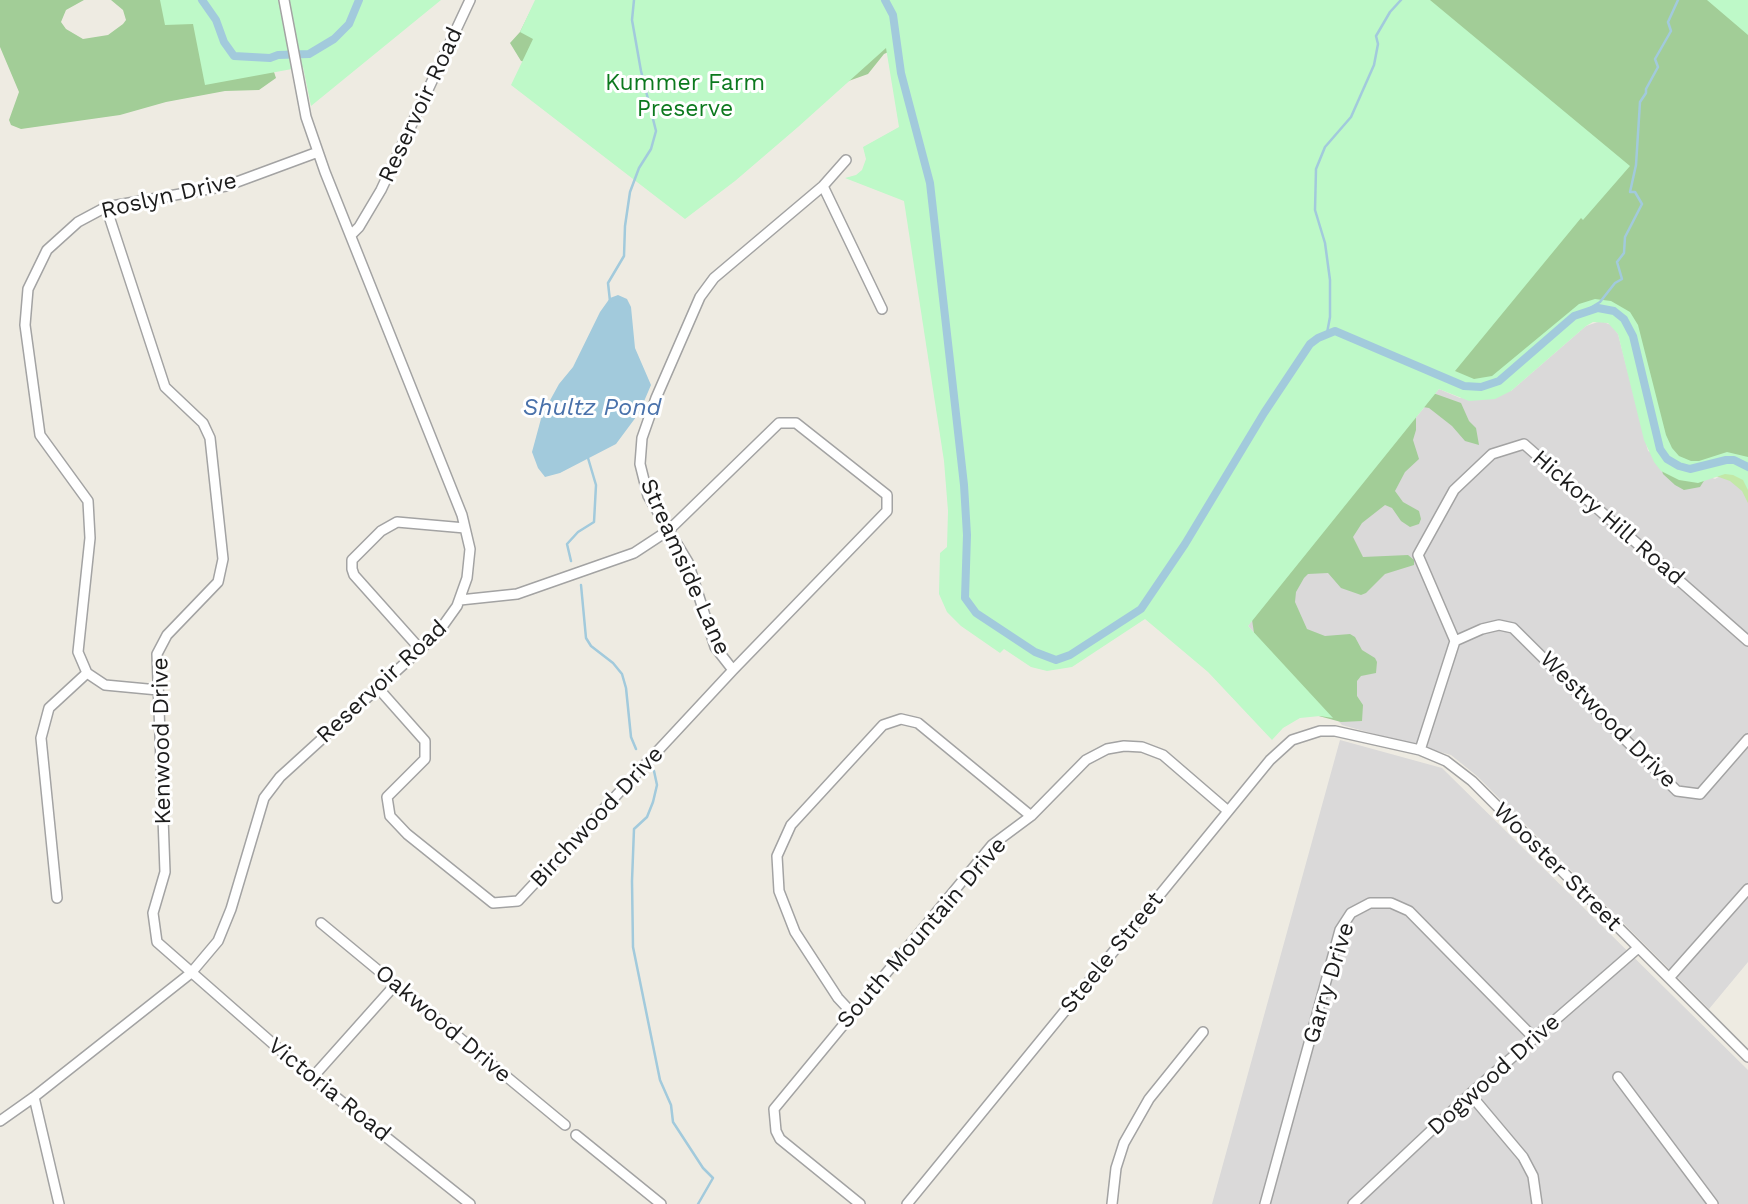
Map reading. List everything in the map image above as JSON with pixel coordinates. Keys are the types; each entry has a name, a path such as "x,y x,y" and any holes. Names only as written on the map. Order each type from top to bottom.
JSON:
{"street":[{"path":"284,0 300,96 318,152 351,235"},
{"name":"Reservoir Road","path":"0,1121 191,973 218,941 231,909 264,798 280,777 421,650 443,627 460,600 470,557 465,528 351,235 359,227 381,190 470,0"},
{"name":"Roslyn Drive","path":"87,673 78,652 90,538 88,501 40,435 25,325 28,289 47,250 78,222 106,207 226,186 318,152"},
{"name":"Streamside Lane","path":"733,670 715,647 688,562 648,496 640,464 645,426 701,297 723,270 823,186 846,160"},
{"path":"823,186 882,309"},
{"name":"Kenwood Drive","path":"106,207 165,387 203,423 210,438 223,559 218,582 167,635 157,654 165,872 153,913 157,942 191,973"},
{"name":"Birchwood Drive","path":"378,688 425,741 425,759 387,797 390,816 407,834 494,903 518,901 733,670 887,511 887,495 796,423 779,423 668,530"},
{"name":"Hickory Hill Road","path":"1455,641 1418,555 1454,490 1492,454 1524,444 1748,640"},
{"path":"421,650 354,575 352,559 381,531 397,522 465,528"},
{"path":"460,600 508,596 530,590 623,558 668,530"},
{"name":"Westwood Drive","path":"1455,641 1499,625 1513,628 1677,791 1700,794 1748,739"},
{"path":"1420,750 1455,641"},
{"path":"57,898 41,737 49,708 87,673 105,685 159,690"},
{"path":"852,1013 838,998 795,932 779,891 777,856 791,825 883,725 901,719 918,723 1031,816"},
{"name":"Wooster Street","path":"1335,731 1420,750 1446,761 1472,781 1748,1057"},
{"name":"Steele Street","path":"907,1204 1270,760 1285,745 1303,735 1335,731"},
{"name":"South Mountain Drive","path":"860,1204 780,1139 774,1122 774,1109 992,845 1031,816 1086,760 1107,749 1124,746 1142,747 1163,755 1228,811"},
{"path":"1669,978 1748,890"},
{"name":"Garry Drive","path":"1265,1204 1340,930 1351,912 1370,903 1391,903 1409,911 1534,1038"},
{"name":"Oakwood Drive","path":"321,923 565,1125"},
{"name":"Dogwood Drive","path":"1353,1204 1470,1094 1638,948"},
{"name":"Victoria Road","path":"191,973 312,1077 470,1204"},
{"path":"312,1077 395,985"},
{"path":"1112,1204 1115,1168 1125,1143 1149,1099 1203,1032"},
{"path":"1618,1077 1713,1204"},
{"path":"1470,1094 1523,1157 1533,1176 1537,1204"},
{"path":"34,1097 59,1204"},
{"path":"576,1135 661,1204"}],"shaded area":[{"path":"1601,321 1611,325 1618,334 1648,451 1715,479 1722,475 1748,490 1748,962 1709,1009 1477,776 1451,755 1342,725 1248,626 1439,389 1460,398 1511,391 1586,326"},
{"path":"1340,740 1442,768 1748,1070 1748,1204 1212,1204"}],"green space":[{"path":"0,0 84,0 66,10 61,22 66,29 83,39 108,35 126,20 123,10 111,0 164,0 273,69 276,78 259,90 225,91 166,102 120,115 21,129 11,125 9,120 19,92 0,47"},
{"path":"160,0 441,0 311,106 303,67 205,85 193,24 165,25"},
{"name":"Kummer Farm Preserve","path":"535,0 1430,0 1630,166 1583,220 1581,218 1455,371 1474,379 1492,376 1579,304 1595,299 1611,301 1630,312 1638,325 1666,435 1672,448 1679,456 1691,461 1727,452 1748,457 1748,490 1743,480 1733,475 1725,474 1698,483 1679,480 1661,471 1644,440 1618,334 1608,323 1593,322 1511,391 1495,399 1469,401 1439,389 1248,626 1333,718 1300,718 1283,728 1272,740 1208,672 1145,619 1072,667 1047,671 1031,667 1004,649 1000,653 961,626 947,612 939,594 940,553 947,547 948,511 944,461 904,201 845,178 862,170 866,159 863,147 899,127 886,48 735,181 685,219 511,85 533,39 520,32"},
{"path":"536,0 1748,0 1748,465 1707,476 1700,487 1684,490 1663,474 1612,308 1481,387 899,47 884,54 868,74 843,83 808,117 521,61 510,43 520,32"},
{"path":"1707,0 1748,0 1748,35"},
{"path":"1433,393 1461,403 1469,421 1476,428 1479,445 1465,441 1452,426 1429,408 1423,407 1416,417 1413,440 1419,459 1405,472 1395,491 1403,502 1419,511 1419,524 1410,527 1401,521 1392,508 1385,505 1362,523 1353,537 1363,557 1408,555 1414,560 1414,565 1385,574 1361,595 1341,588 1328,573 1308,574 1304,578 1296,592 1295,602 1307,629 1325,636 1350,634 1355,637 1362,650 1377,662 1376,673 1361,676 1357,681 1357,696 1363,705 1362,721 1341,722 1315,715 1254,633 1251,613"},
{"path":"1748,465 1748,503 1742,491 1730,481 1716,476"}],"water":[{"name":"Shultz Pond","path":"618,295 627,299 631,307 635,348 651,385 639,413 616,444 560,473 545,477 532,452 542,415 559,384 573,367 600,312 610,298"}],"waterway":[{"path":"202,0 216,20 224,42 234,56 270,58 278,55 309,54 334,39 349,24 359,0"},
{"path":"610,301 608,283 624,256 630,192 639,168 651,149 656,131 632,20 634,0"},
{"path":"885,0 893,15 901,73 930,183 964,485 967,535 965,598 976,613 1035,652 1056,660 1070,655 1141,609 1185,544 1264,413 1310,344 1335,331 1464,386 1481,387 1499,381 1574,316 1598,308 1614,311 1624,319 1633,336 1660,449 1667,459 1690,469 1726,460 1734,460 1748,467"},
{"path":"1327,333 1330,280 1325,243 1315,210 1316,169 1325,147 1351,117 1374,65 1378,44 1376,36 1390,12 1401,0"},
{"path":"1587,310 1600,302 1615,283 1622,279 1617,262 1624,253 1625,237 1642,204 1635,192 1630,192 1636,165 1640,102 1658,67 1655,59 1671,31 1668,22 1678,0"},
{"path":"571,561 567,544 578,532 594,522 596,485 588,458"},
{"path":"581,585 586,638 591,646 613,663 622,674 631,737 636,749"},
{"path":"654,771 657,785 653,802 647,817 634,829 633,947 660,1080 671,1105 673,1122 703,1168 713,1178 698,1204"}]}
